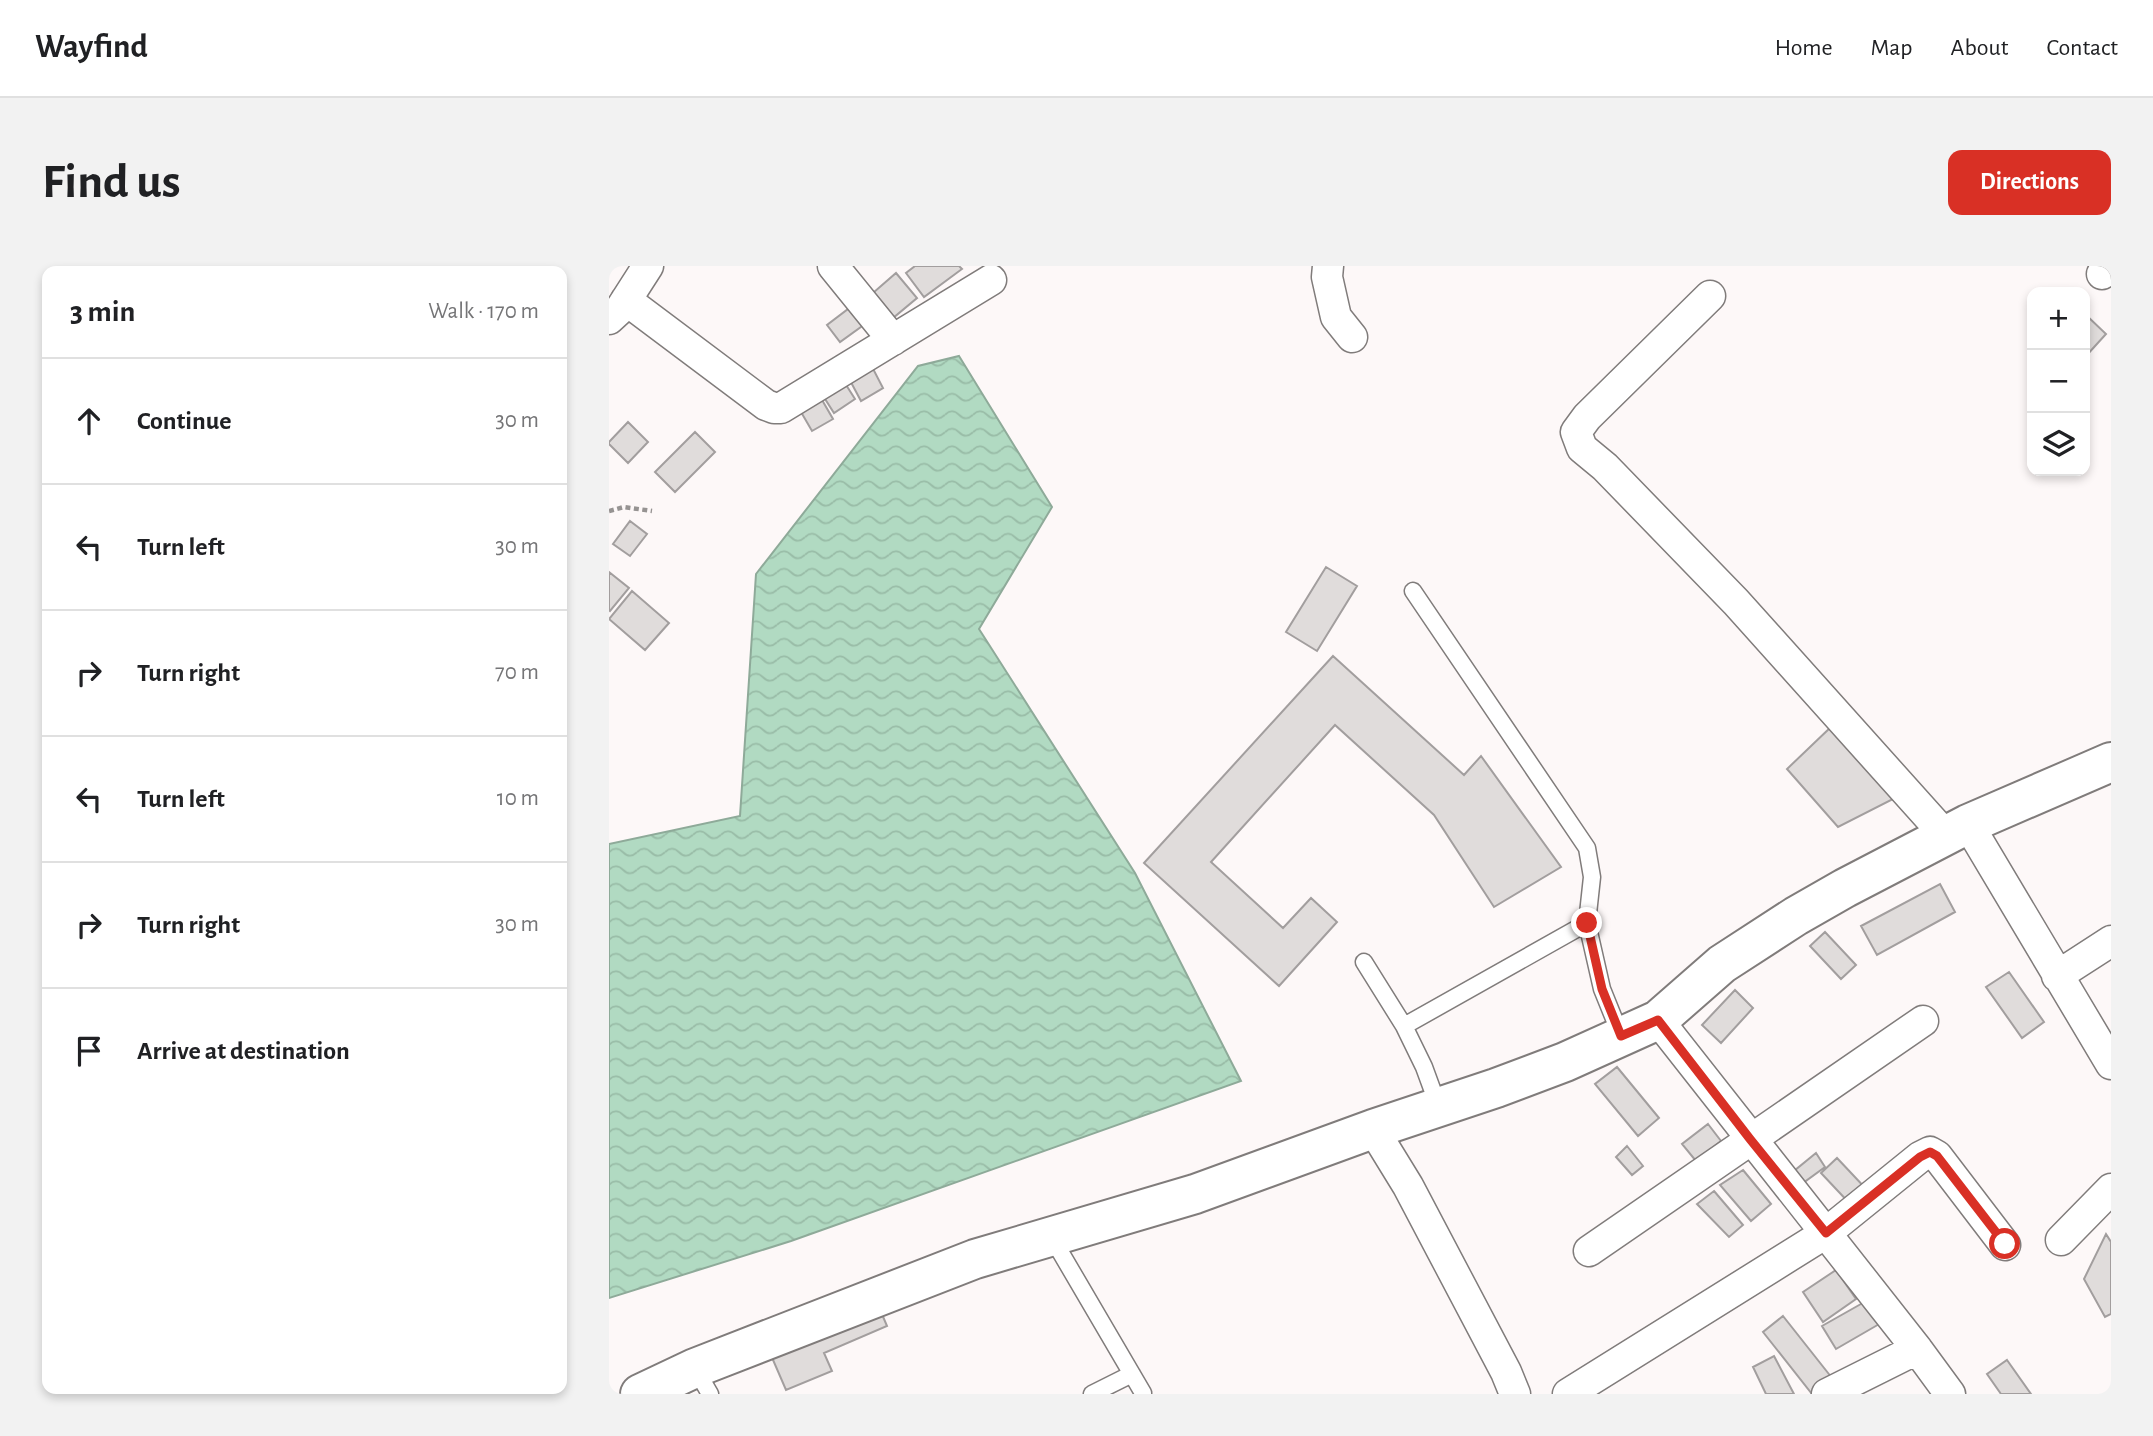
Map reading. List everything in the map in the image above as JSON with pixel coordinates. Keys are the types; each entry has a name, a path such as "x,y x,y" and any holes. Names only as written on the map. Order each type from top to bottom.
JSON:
{"street":[{"path":"648,266 617,309 774,408 781,408 893,340 982,276"},
{"path":"833,266 893,340"},
{"path":"1328,266 1327,277 1336,317 1352,337"},
{"path":"1710,296 1587,417 1576,432 1582,448 1605,467 1957,830 2057,976 2111,1064"},
{"path":"640,1394 703,1381 975,1259 1195,1194 1565,1062 1658,1020 1722,964 1845,888 1957,830 2111,762"},
{"path":"2057,976 2111,941"},
{"path":"1658,1020 1917,1349 1949,1394"},
{"path":"1589,1251 1923,1021"},
{"path":"1373,1129 1408,1185 1515,1394"},
{"path":"1568,1394 1826,1233 1920,1157 1930,1152 1937,1156 2005,1244"},
{"path":"2061,1240 2111,1189"},
{"path":"1827,1394 1917,1349"}],"lane":[{"path":"1413,591 1587,848 1592,877 1587,923 1602,989 1621,1036"},
{"path":"1403,1026 1587,923"},
{"path":"1364,962 1403,1026 1424,1067 1439,1108"},
{"path":"1051,1236 1143,1392"},
{"path":"1092,1394 1132,1374"}],"path":[{"path":"609,511 624,508 652,511"}],"water":[{"path":"959,356 1052,507 979,629 1135,873 1241,1081 791,1241 609,1298 609,844 740,816 756,574 918,366"}],"building":[{"path":"915,266 959,266 962,269 924,297 906,273"},
{"path":"896,273 917,298 887,323 866,299"},
{"path":"852,306 865,324 840,342 827,325"},
{"path":"2090,319 2106,334 2090,352"},
{"path":"869,361 883,388 861,401 846,373"},
{"path":"841,377 855,399 834,413 820,391"},
{"path":"818,393 833,419 812,431 797,405"},
{"path":"628,422 648,442 628,463 609,442"},
{"path":"695,432 715,452 675,492 655,472"},
{"path":"630,521 647,534 630,556 613,544"},
{"path":"1326,567 1357,586 1317,651 1286,632"},
{"path":"609,572 629,588 610,611 609,610"},
{"path":"632,591 669,623 645,650 609,619"},
{"path":"1333,656 1464,775 1481,756 1561,867 1494,907 1434,815 1335,725 1211,862 1283,928 1311,898 1337,922 1279,986 1144,863"},
{"path":"1832,726 1899,796 1838,827 1787,769"},
{"path":"1940,884 1955,912 1877,955 1861,926"},
{"path":"1825,932 1856,965 1841,979 1810,946"},
{"path":"2009,972 2044,1022 2022,1038 1986,987"},
{"path":"1735,990 1753,1008 1721,1043 1702,1025"},
{"path":"1617,1067 1659,1118 1638,1136 1595,1084"},
{"path":"1708,1124 1721,1141 1696,1161 1682,1144"},
{"path":"1627,1146 1643,1166 1632,1175 1616,1157"},
{"path":"1816,1153 1825,1167 1803,1183 1794,1171"},
{"path":"1837,1158 1869,1192 1853,1207 1821,1173"},
{"path":"1743,1170 1771,1204 1751,1221 1720,1185"},
{"path":"1714,1191 1743,1225 1729,1237 1697,1204"},
{"path":"2106,1234 2111,1242 2111,1314 2105,1317 2084,1279"},
{"path":"1836,1270 1856,1299 1823,1322 1803,1292"},
{"path":"876,1300 887,1326 824,1353 832,1371 786,1390 767,1346"},
{"path":"1868,1300 1881,1323 1836,1349 1822,1326"},
{"path":"1783,1316 1832,1378 1812,1394 1763,1332"},
{"path":"1774,1356 1794,1394 1766,1394 1753,1367"},
{"path":"2007,1360 2031,1394 2001,1394 1987,1374"}],"route":[{"path":"1587,923 1602,989 1621,1036 1658,1020 1826,1233 1920,1157 1930,1152 1937,1156 2005,1244"}]}
